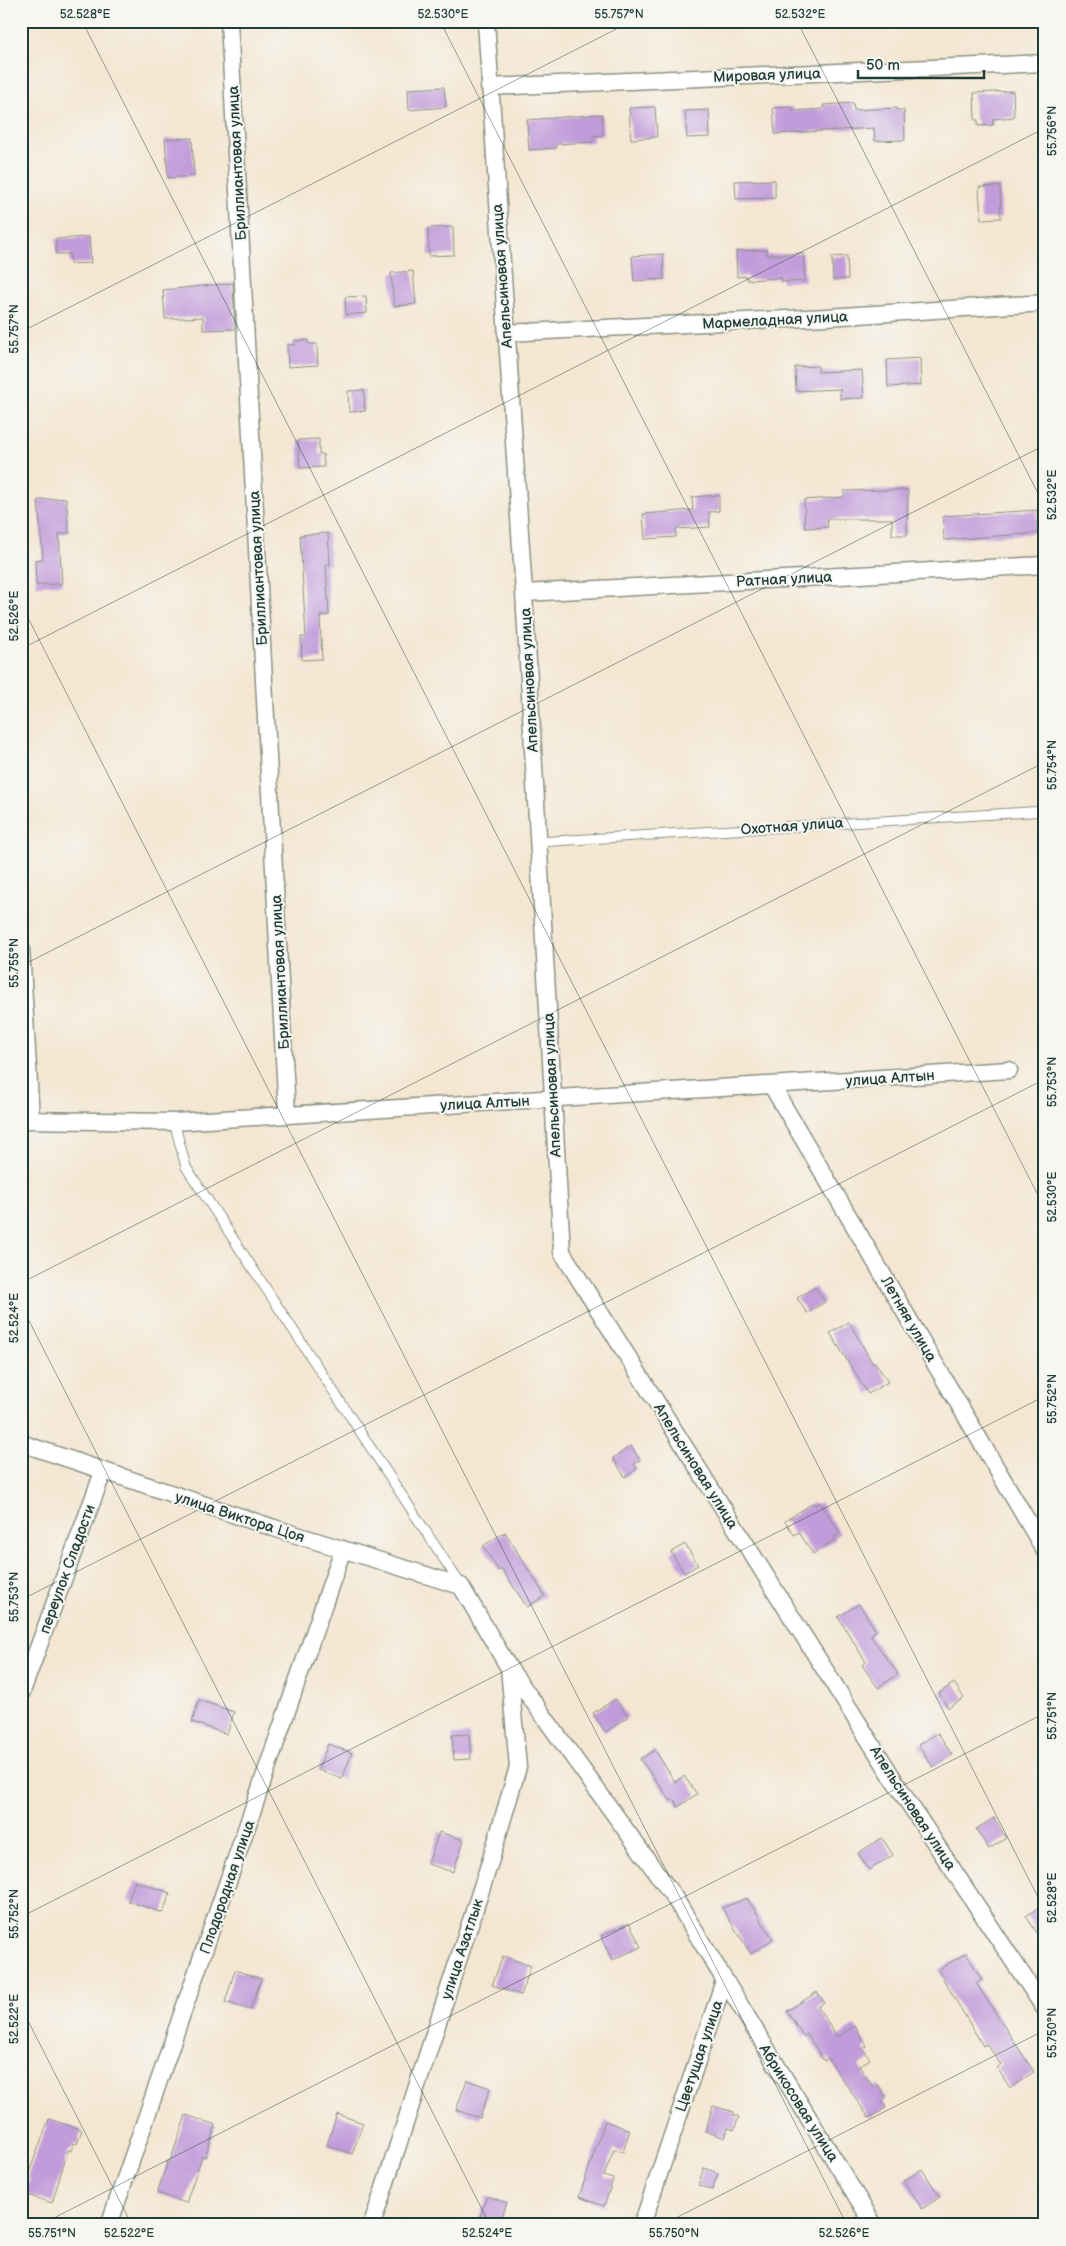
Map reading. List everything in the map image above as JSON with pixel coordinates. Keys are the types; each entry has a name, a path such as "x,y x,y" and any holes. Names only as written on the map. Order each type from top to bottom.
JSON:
{"street":[{"name":"Бриллиантовая улица","path":"229,21 287,1114"},
{"name":"Апельсиновая улица","path":"486,21 524,592 562,1252 903,1794 1045,2009"},
{"name":"Мировая улица","path":"489,87 1045,63"},
{"name":"Мармеладная улица","path":"506,333 827,317 1045,303"},
{"name":"Ратная улица","path":"524,592 1045,565"},
{"path":"21,948 26,1120"},
{"name":"улица Алтын","path":"26,1120 174,1122 1009,1070"},
{"name":"Летняя улица","path":"772,1086 1045,1551"},
{"name":"улица Виктора Цоя","path":"21,1443 103,1472 461,1586"},
{"name":"переулок Сладости","path":"21,1694 103,1472"},
{"name":"Плодородная улица","path":"109,2225 343,1549"},
{"name":"Цветущая улица","path":"461,1586 509,1668 674,1896 724,1981 642,2225"},
{"name":"улица Азатлык","path":"372,2225 491,1860 518,1767 509,1668"},
{"name":"Абрикосовая улица","path":"724,1981 874,2225"}],"lane":[{"name":"Охотная улица","path":"538,842 1045,812"},
{"path":"174,1122 186,1167 461,1586"}],"building":[{"path":"444,87 446,107 409,110 408,89"},
{"path":"1013,91 1014,117 993,119 993,125 978,126 978,120 975,120 974,93"},
{"path":"853,103 854,110 897,108 897,110 904,110 905,140 875,141 874,128 775,134 773,108 792,107 793,111 824,109 823,105"},
{"path":"655,107 657,137 631,139 629,108"},
{"path":"709,110 710,137 687,138 685,111"},
{"path":"602,114 603,135 593,136 593,142 556,144 556,148 529,150 527,120"},
{"path":"192,138 194,176 168,178 165,139"},
{"path":"775,180 775,198 736,199 735,181"},
{"path":"1000,186 1001,218 981,219 979,187"},
{"path":"453,227 454,255 429,256 428,228"},
{"path":"89,237 91,263 70,264 70,254 56,254 56,239"},
{"path":"767,250 767,255 803,253 805,281 782,282 781,278 747,280 747,276 737,277 736,251"},
{"path":"663,254 664,279 634,281 632,256"},
{"path":"847,256 848,279 833,280 832,257"},
{"path":"413,271 416,304 394,306 391,273"},
{"path":"233,283 235,329 203,330 203,317 165,319 163,290"},
{"path":"366,296 367,313 346,315 345,297"},
{"path":"308,340 309,344 317,344 318,365 288,367 287,345 295,345 294,341"},
{"path":"920,358 921,385 888,387 887,360"},
{"path":"818,366 818,372 862,370 864,398 840,399 840,389 796,391 795,367"},
{"path":"364,390 365,411 349,412 348,391"},
{"path":"319,439 319,454 323,454 324,467 300,468 298,440"},
{"path":"908,490 907,535 892,535 892,519 827,519 828,527 805,528 804,500 844,497 844,491"},
{"path":"719,495 719,511 709,512 710,527 676,529 676,537 645,539 643,514 693,510 692,497"},
{"path":"66,498 69,533 59,534 62,584 36,585 35,560 43,559 38,500"},
{"path":"1037,510 1038,533 944,540 943,516"},
{"path":"328,533 330,565 326,565 329,615 320,616 322,659 302,660 301,637 306,637 300,535"},
{"path":"815,1287 825,1302 807,1313 797,1298"},
{"path":"849,1322 873,1364 875,1362 888,1382 868,1394 830,1333"},
{"path":"631,1446 640,1460 634,1464 637,1469 625,1477 613,1458"},
{"path":"820,1502 840,1533 834,1537 836,1539 813,1554 799,1532 794,1535 785,1521 813,1503 815,1505"},
{"path":"505,1532 545,1596 527,1607 502,1569 499,1571 483,1546"},
{"path":"685,1544 698,1565 684,1573 671,1552"},
{"path":"859,1604 876,1631 870,1635 898,1674 878,1688 862,1665 866,1662 838,1617"},
{"path":"954,1683 964,1698 948,1708 939,1693"},
{"path":"616,1699 628,1717 605,1732 593,1713"},
{"path":"199,1700 234,1712 227,1734 192,1722"},
{"path":"938,1733 952,1755 933,1767 918,1745"},
{"path":"469,1734 471,1759 454,1760 452,1735"},
{"path":"328,1744 352,1753 342,1779 318,1770"},
{"path":"655,1750 675,1782 684,1776 697,1794 678,1807 674,1799 671,1801 640,1759"},
{"path":"994,1818 1006,1838 989,1849 976,1829"},
{"path":"439,1832 464,1840 453,1872 428,1864"},
{"path":"882,1838 893,1855 869,1870 858,1853"},
{"path":"135,1881 170,1893 163,1913 128,1901"},
{"path":"747,1898 773,1939 751,1954 722,1908"},
{"path":"1045,1903 1045,1945 1026,1916"},
{"path":"629,1923 641,1947 612,1960 601,1936"},
{"path":"966,1953 982,1980 976,1983 1034,2072 1010,2088 997,2068 1001,2065 987,2044 983,2046 938,1970"},
{"path":"503,1956 531,1966 521,1995 492,1985"},
{"path":"235,1970 261,1979 250,2010 225,2002"},
{"path":"817,1992 824,2002 818,2007 837,2037 855,2026 867,2046 863,2049 870,2059 859,2066 874,2088 878,2085 886,2098 882,2101 886,2108 869,2118 828,2058 824,2061 807,2034 804,2037 787,2011"},
{"path":"467,2080 490,2088 480,2118 456,2110"},
{"path":"713,2106 734,2112 733,2115 739,2117 734,2130 728,2128 725,2138 705,2131"},
{"path":"337,2114 363,2123 352,2154 327,2145"},
{"path":"186,2115 216,2125 205,2157 202,2156 186,2203 157,2193"},
{"path":"49,2119 82,2130 77,2144 74,2143 71,2151 68,2150 52,2203 25,2194 30,2179 27,2178"},
{"path":"605,2121 630,2130 623,2152 614,2149 604,2176 613,2179 604,2206 579,2197"},
{"path":"704,2168 718,2173 712,2190 698,2185"},
{"path":"922,2169 940,2197 922,2209 904,2181"},
{"path":"487,2196 507,2203 499,2225 487,2225 478,2222"}]}
